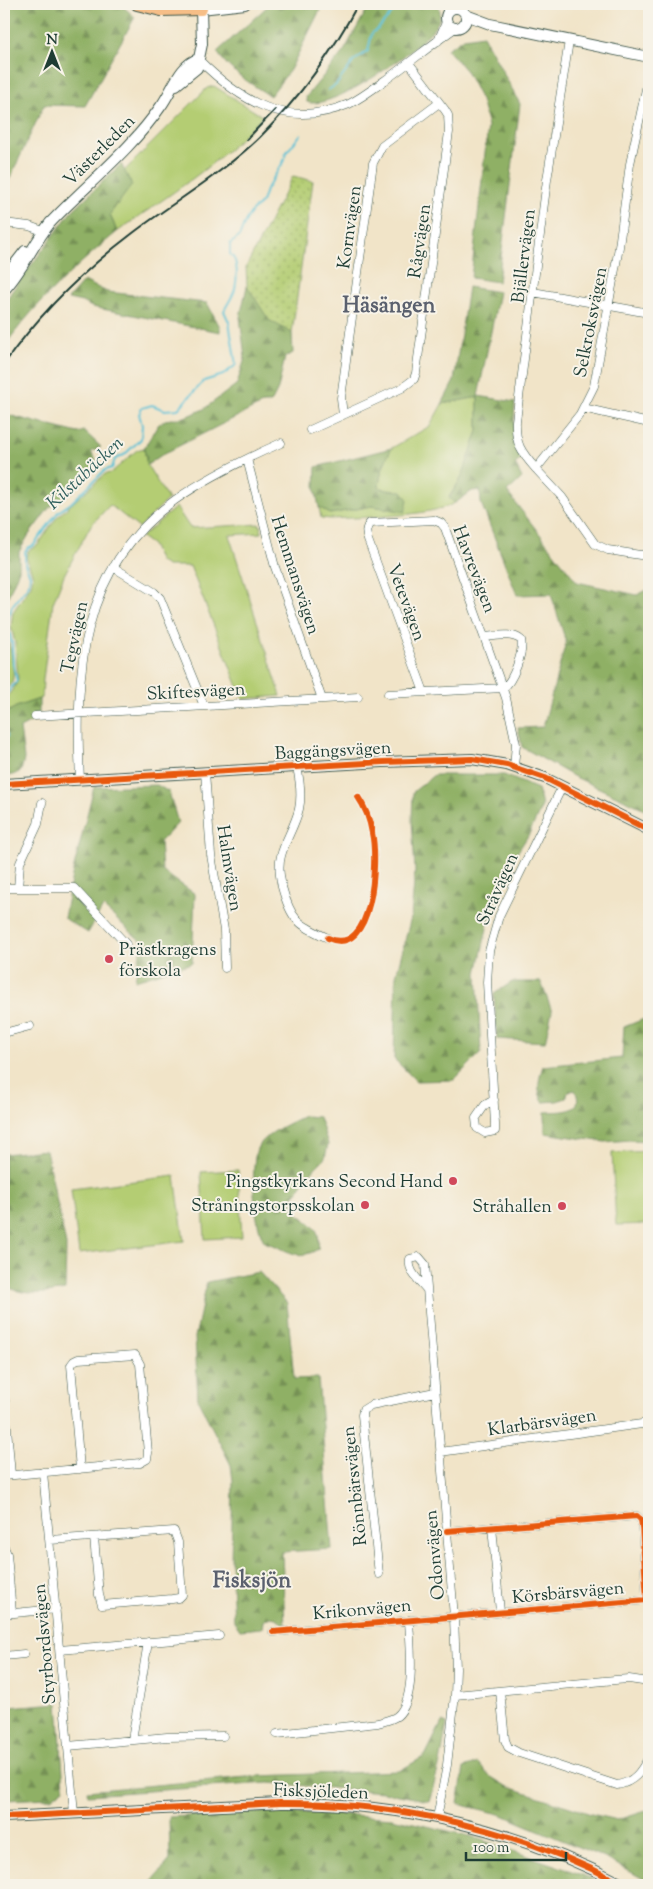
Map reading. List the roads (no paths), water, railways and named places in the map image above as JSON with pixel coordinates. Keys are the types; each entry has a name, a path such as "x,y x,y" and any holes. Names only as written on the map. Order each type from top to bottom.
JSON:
{"highway":[{"path":"137,4 162,10 201,9"},
{"path":"146,4 162,10"}],"street":[{"path":"201,9 245,4"},
{"path":"447,4 447,18 450,26 490,24"},
{"name":"Västerleden","path":"4,278 27,248 69,203 139,134 174,87 197,68 202,38 201,9"},
{"path":"438,41 447,18 453,9 459,9 490,24 649,57"},
{"path":"198,59 224,83 253,102 275,110 298,113 324,111 349,104 459,27 466,20 459,9"},
{"name":"Bjällervägen","path":"536,469 521,450 517,441 516,431 548,180 569,41"},
{"name":"Rågvägen","path":"310,430 402,388 414,379 416,373 449,132 448,116 409,63"},
{"name":"Selkroksvägen","path":"536,469 584,408 596,377 609,306 630,164 649,75"},
{"name":"Kornvägen","path":"343,415 341,398 373,163 382,146 439,103"},
{"path":"4,223 29,226 41,235"},
{"name":"Västerleden","path":"4,290 41,235"},
{"path":"533,292 649,314"},
{"path":"584,408 649,423"},
{"name":"Tegvägen","path":"80,780 79,688 90,620 101,589 113,567 131,542 159,513 199,484 281,443"},
{"name":"Hemmansvägen","path":"247,459 275,567 322,699"},
{"path":"536,469 562,498 595,544 608,550 640,555 649,554"},
{"name":"Havrevägen","path":"370,523 434,520 441,523 445,528 503,688 516,744 514,767"},
{"name":"Vetevägen","path":"370,523 366,532 368,540 424,692"},
{"path":"113,567 154,592 160,598 204,706"},
{"name":"Havrevägen","path":"485,637 510,635 521,640 522,650 512,678 508,685 503,688"},
{"path":"388,694 503,688"},
{"name":"Skiftesvägen","path":"35,716 358,697"},
{"name":"Baggängsvägen","path":"4,784 448,759 489,761 514,767 544,778 649,830"},
{"path":"297,767 300,801 280,858 280,879 293,916 304,927 328,938"},
{"name":"Halmvägen","path":"205,772 211,855 224,930 225,968"},
{"name":"Stråvägen","path":"494,1100 487,982 488,951 499,916 562,786"},
{"path":"18,888 20,863 38,824 42,803"},
{"path":"4,888 74,888 126,944"},
{"path":"4,1033 30,1026"},
{"name":"Odonvägen","path":"427,1290 454,1617 456,1669 448,1756 437,1818"},
{"path":"4,1393 7,1475 80,1469 140,1463 146,1459 148,1453 140,1364 135,1356 78,1359 71,1365 80,1469"},
{"name":"Rönnbärsvägen","path":"379,1574 363,1410 371,1405 435,1392"},
{"name":"Klarbärsvägen","path":"440,1452 649,1423"},
{"name":"Styrbordsvägen","path":"43,1472 74,1813"},
{"name":"Körsbärsvägen","path":"447,1531 637,1516 641,1520 642,1526 648,1600 454,1617"},
{"name":"Körsbärsvägen","path":"492,1527 500,1612"},
{"path":"50,1540 174,1531 178,1542 182,1595 179,1598 172,1599 102,1604 99,1595 94,1537"},
{"path":"4,1547 6,1554 8,1614 56,1609"},
{"name":"Krikonvägen","path":"273,1632 454,1617"},
{"path":"277,1734 378,1723 390,1720 398,1715 404,1708 409,1693 411,1650 409,1620"},
{"path":"60,1650 219,1636"},
{"path":"132,1740 148,1642"},
{"path":"4,1656 24,1654"},
{"path":"455,1695 622,1679 649,1682"},
{"path":"500,1691 505,1740 508,1747 519,1753 617,1785 632,1780 637,1776 649,1757"},
{"path":"68,1746 132,1740 223,1736"},
{"name":"Fisksjöleden","path":"4,1817 301,1803 372,1807 437,1818 506,1836 547,1850 624,1885"}],"waterway":[{"name":"Kilstabäcken","path":"328,90 336,85 354,61 368,51 372,33 378,29 400,4"},
{"name":"Kilstabäcken","path":"4,696 17,681 7,623 12,606 29,584 30,575 25,564 25,552 34,545 58,512 71,503 105,470 112,468 115,459 124,455 141,439 142,425 139,414 142,408 152,405 165,410 178,409 204,381 223,375 236,365 229,322 224,311 234,291 237,270 235,261 230,254 230,244 239,237 246,220 262,202 266,190 284,161 286,153 301,134"},
{"name":"Kilstabäcken","path":"4,730 7,735 4,745"}],"railway":[{"path":"4,364 47,310 97,262 149,221 230,163 260,137 288,107 314,74 358,4"},
{"path":"247,139 275,110"}],"place":[{"name":"Prästkragens förskola","path":"109,959"},
{"name":"Pingstkyrkans Second Hand","path":"453,1181"},
{"name":"Stråningstorpsskolan","path":"365,1205"},
{"name":"Stråhallen","path":"562,1206"}],"district":[{"name":"Häsängen","path":"389,304"},
{"name":"Fisksjön","path":"252,1579"}]}
